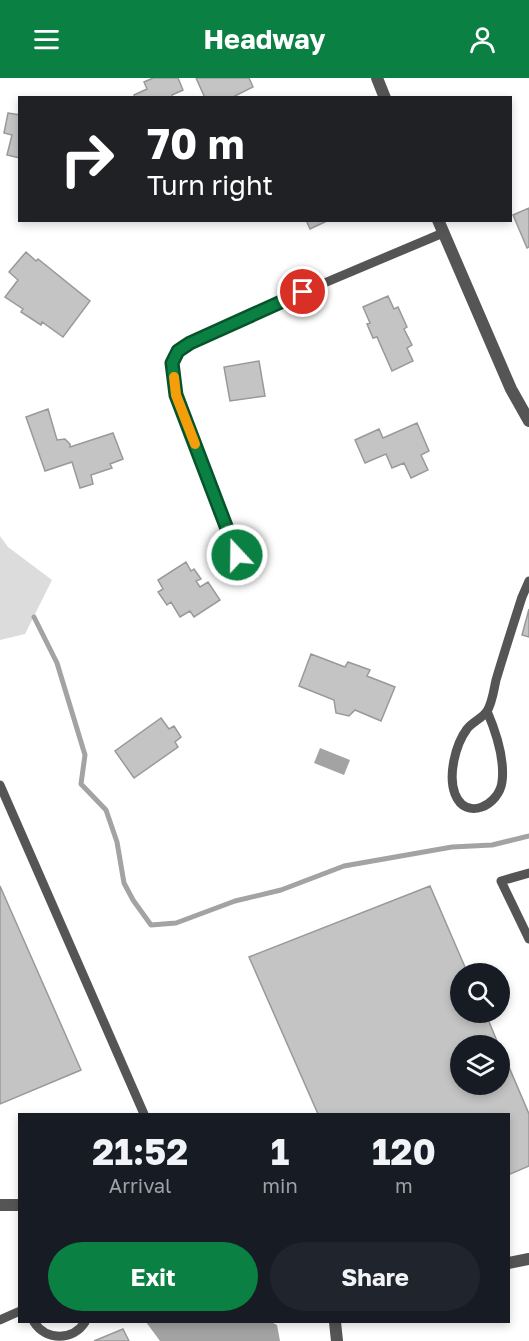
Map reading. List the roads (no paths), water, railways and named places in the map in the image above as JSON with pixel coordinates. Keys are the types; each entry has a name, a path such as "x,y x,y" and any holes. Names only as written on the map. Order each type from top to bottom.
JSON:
{"street":[{"path":"377,78 384,96"},
{"path":"439,222 511,389 529,421"},
{"path":"0,1205 18,1205"},
{"path":"510,1263 529,1259"},
{"path":"335,1323 337,1341"}],"lane":[{"path":"237,555 176,395 172,363 178,351 190,343 303,292 443,234"},
{"path":"487,711 499,747 502,783 497,796 486,806 475,810 465,808 456,798 451,771 460,742 467,729 487,711 529,581"},
{"path":"0,785 144,1113"},
{"path":"529,873 501,882 529,939"},
{"path":"0,1320 18,1312"},
{"path":"35,1323 47,1336 65,1339 74,1335 84,1323"}],"waterway":[{"path":"34,617 57,663 85,755 81,784 106,810 117,842 124,883 151,925 176,923 235,901 281,890 344,866 452,847 492,845 529,836"}]}
